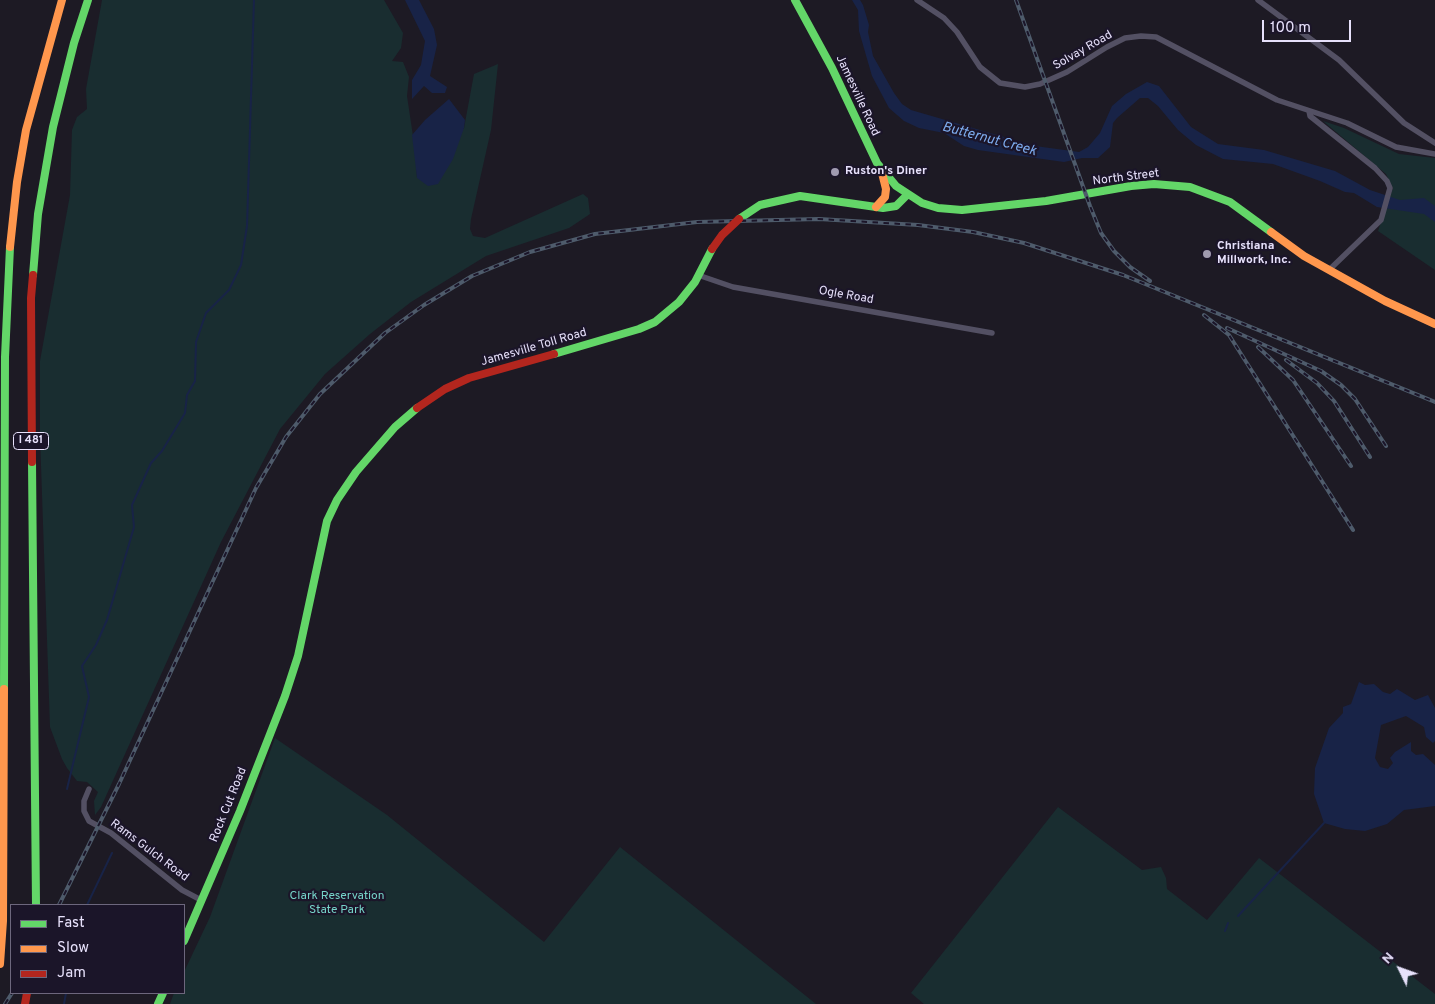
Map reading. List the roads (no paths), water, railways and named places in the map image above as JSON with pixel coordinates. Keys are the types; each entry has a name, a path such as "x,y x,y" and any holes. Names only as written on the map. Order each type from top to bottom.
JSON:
{"main road":[{"name":"I 481","path":"0,964 3,941 5,357 8,269 17,182 26,130 50,34 62,0"},
{"name":"I 481","path":"36,904 30,375 32,288 38,214 52,126 88,0"},
{"name":"Jamesville Road","path":"795,0 832,68 877,163 896,186 907,194"},
{"path":"876,207 885,197 886,189 877,163"},
{"name":"North Street","path":"907,194 933,207 962,210 1046,201 1132,186 1154,184 1190,187 1230,202 1285,243 1329,270 1435,324"},
{"name":"Jamesville Toll Road","path":"291,677 298,656 327,521 337,500 351,478 396,427 422,403 445,389 469,378 639,329 655,322 679,302 698,275 712,249 734,223 764,204 807,196 883,208 896,206 907,194"},
{"name":"Rock Cut Road","path":"185,939 240,811 291,677"}],"street":[{"name":"Solvay Road","path":"917,0 944,18 958,32 980,67 1000,83 1025,87 1040,84 1067,72 1107,46 1125,38 1156,37 1277,100 1347,123 1396,147 1435,154"},
{"path":"1258,0 1339,60 1404,123 1435,143"},
{"name":"Solvay Road","path":"1309,111 1310,116 1359,154 1382,175 1390,188 1384,210 1375,226 1329,270"},
{"name":"Ogle Road","path":"698,275 732,287 992,333"},
{"name":"Rams Gulch Road","path":"89,789 84,801 84,810 89,821 111,833 182,890 202,900"}],"water":[{"path":"405,0 419,0 434,29 437,45 430,76 447,87 445,93 432,93 424,86 412,99 412,80 421,65 425,41"},
{"name":"Butternut Creek","path":"852,0 860,0 863,5 869,25 868,32 873,56 894,93 902,104 911,110 1035,146 1079,152 1088,147 1100,133 1112,106 1126,94 1147,82 1159,86 1191,127 1218,144 1264,150 1335,171 1370,190 1400,200 1424,198 1435,206 1435,222 1424,214 1377,207 1354,193 1345,192 1273,164 1223,159 1196,145 1178,130 1158,106 1148,98 1140,98 1117,118 1113,123 1110,147 1098,158 1082,158 1064,162 978,150 964,146 944,133 919,128 904,121 889,108 872,76 859,31 858,10"},
{"path":"449,99 465,120 464,128 453,159 438,184 428,186 417,178 412,135 425,120"},
{"path":"1359,682 1365,685 1374,684 1383,692 1390,694 1397,689 1415,700 1428,695 1435,708 1435,741 1433,743 1426,737 1424,727 1406,716 1381,725 1375,758 1380,767 1388,769 1393,763 1390,758 1395,752 1411,742 1411,751 1416,755 1423,754 1435,765 1435,806 1404,810 1387,824 1365,831 1345,829 1324,823 1314,794 1315,768 1329,728 1343,713 1343,707 1351,704"}],"waterway":[{"path":"67,789 89,697 82,666 96,645 107,620 134,527 132,505 151,463 162,451 185,413 187,395 195,381 196,342 206,313 229,290 241,265 247,226 254,0"},
{"path":"1238,916 1324,823"},
{"path":"87,904 112,853"},
{"path":"1225,931 1228,923"},
{"path":"64,1004 66,994"}],"railway":[{"path":"1016,0 1101,233 1114,251 1130,267 1150,281"},
{"path":"59,904 119,784 256,488 286,437 320,394 385,333 424,305 472,276 530,252 595,234 697,222 819,219 918,225 973,232 1024,243 1123,275 1435,402"},
{"path":"1204,315 1229,335 1353,530"},
{"path":"1227,328 1321,371 1341,385 1355,399 1386,446"},
{"path":"1258,347 1293,380 1351,466"},
{"path":"1286,360 1317,383 1334,401 1370,457"},
{"path":"5,1004 11,994"}],"place":[{"name":"Ruston's Diner","path":"835,172"},
{"name":"Christiana Millwork, Inc.","path":"1207,254"}],"park label":[{"name":"Clark Reservation State Park","path":"337,904"}]}
